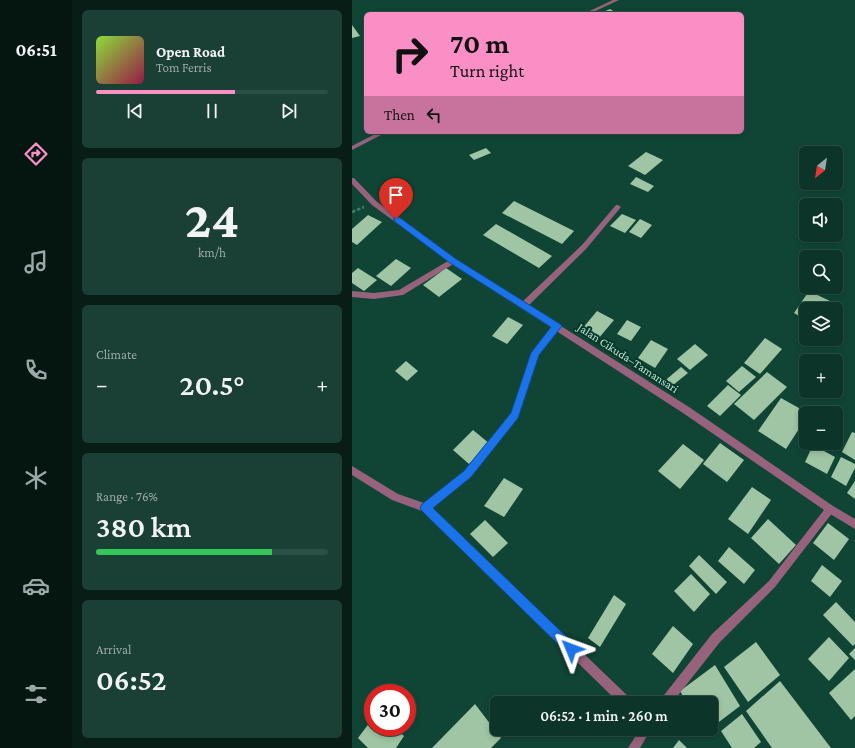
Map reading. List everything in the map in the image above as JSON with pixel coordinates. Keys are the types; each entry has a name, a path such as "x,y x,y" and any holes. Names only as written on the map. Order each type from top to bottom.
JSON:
{"street":[{"path":"589,12 617,0"},
{"path":"352,148 380,134"},
{"name":"Jalan Cikuda–Tamansari","path":"352,180 374,203 453,261 557,326 686,410 830,509 855,524"},
{"path":"524,305 584,247 618,207"},
{"path":"352,294 374,296 400,293 453,261"},
{"path":"425,508 468,474 515,415 535,353 557,326"},
{"path":"352,470 395,497 425,508 620,696"},
{"path":"670,696 716,638 772,584 830,509"},
{"path":"634,748 642,736"}],"building":[{"path":"610,9 615,12 603,12"},
{"path":"352,25 360,36 352,38"},
{"path":"486,148 491,153 474,160 469,155"},
{"path":"646,152 663,160 645,175 628,166"},
{"path":"636,177 654,186 648,192 630,184"},
{"path":"514,201 574,231 562,244 502,213"},
{"path":"622,214 636,220 625,233 610,226"},
{"path":"368,215 382,222 357,245 352,242 352,229"},
{"path":"640,219 652,225 641,238 629,232"},
{"path":"496,224 552,256 539,268 483,235"},
{"path":"396,259 411,268 391,286 376,276"},
{"path":"358,268 377,280 364,291 352,283 352,273"},
{"path":"446,268 462,279 439,297 423,285"},
{"path":"807,294 815,294 830,301 829,302 802,302"},
{"path":"799,306 799,316 794,313"},
{"path":"597,311 614,320 598,339 582,329"},
{"path":"508,317 523,325 507,344 492,336"},
{"path":"627,320 641,327 631,341 617,334"},
{"path":"765,338 782,349 760,374 744,363"},
{"path":"651,340 668,349 655,368 638,358"},
{"path":"695,344 708,355 690,370 677,359"},
{"path":"406,361 418,371 407,381 395,371"},
{"path":"742,366 756,377 739,392 726,381"},
{"path":"681,367 688,373 667,390 661,384"},
{"path":"767,372 787,387 754,420 734,404"},
{"path":"728,385 741,395 720,416 707,406"},
{"path":"781,398 799,408 799,429 786,449 758,431"},
{"path":"473,430 490,444 469,464 453,450"},
{"path":"852,432 855,433 855,460 842,452"},
{"path":"720,443 744,460 727,482 703,464"},
{"path":"683,444 704,460 680,489 658,471"},
{"path":"811,450 822,450 835,457 827,474 805,462"},
{"path":"841,457 855,464 855,468 846,486 831,477"},
{"path":"504,478 523,489 504,517 484,506"},
{"path":"855,481 855,499 847,493"},
{"path":"752,487 771,500 748,534 728,519"},
{"path":"768,519 796,545 779,564 751,538"},
{"path":"485,520 508,543 493,557 470,534"},
{"path":"828,523 849,539 834,560 813,543"},
{"path":"729,547 755,570 744,584 718,561"},
{"path":"699,555 727,582 716,594 689,566"},
{"path":"822,565 842,581 830,597 811,581"},
{"path":"691,574 710,594 694,612 674,591"},
{"path":"614,595 626,604 600,647 588,638"},
{"path":"836,602 855,622 855,644 853,646 823,615"},
{"path":"673,626 693,644 673,673 652,654"},
{"path":"829,637 849,658 829,681 808,659"},
{"path":"756,642 780,675 748,702 724,667"},
{"path":"855,648 855,660 849,654"},
{"path":"715,665 740,706 718,723 718,696 683,696 680,691"},
{"path":"855,669 855,716 851,720 829,693"},
{"path":"780,681 831,748 772,748 746,711"},
{"path":"475,704 490,724 490,736 499,736 501,738 491,748 432,748"},
{"path":"742,714 761,742 754,748 732,748 721,731"},
{"path":"364,730 364,736 404,736 396,748 368,748 358,738"},
{"path":"679,740 687,748 673,748"}],"route":[{"path":"396,219 453,261 557,326 535,353 515,415 468,474 425,508 571,649"}]}
